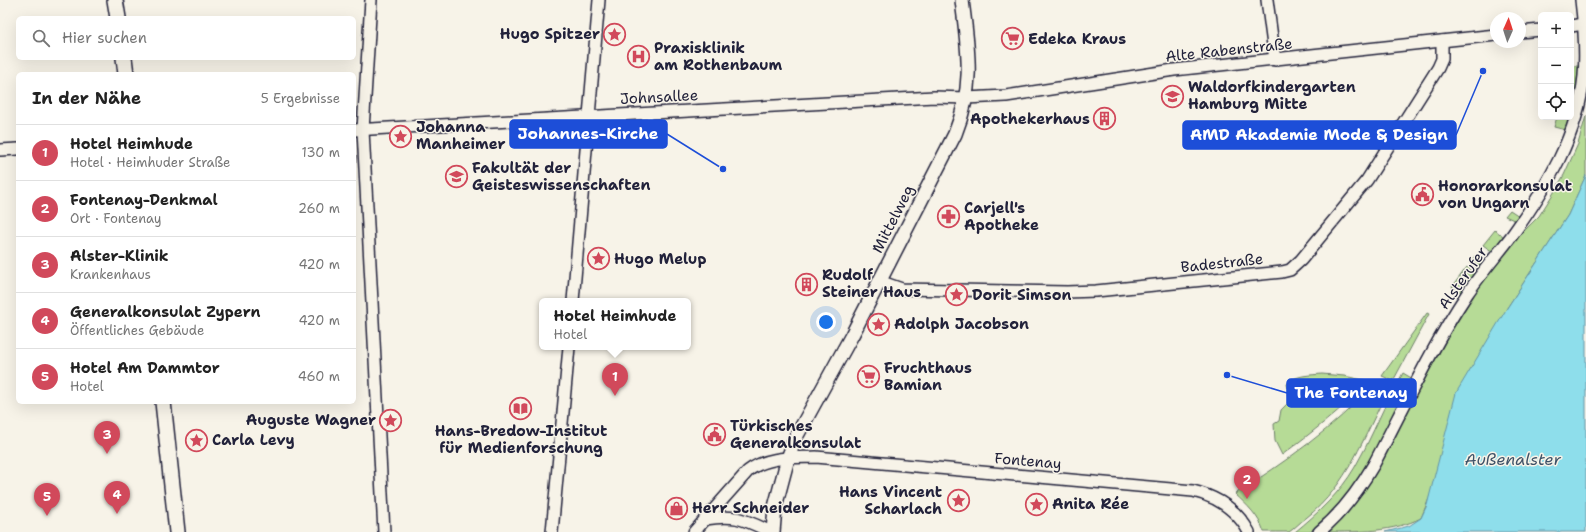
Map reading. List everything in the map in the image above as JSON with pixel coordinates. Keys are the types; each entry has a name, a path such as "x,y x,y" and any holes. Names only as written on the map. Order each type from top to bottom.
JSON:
{"main road":[{"path":"115,0 118,16"},
{"path":"124,60 126,72"},
{"path":"163,404 177,532"}],"street":[{"path":"371,0 358,130 384,532"},
{"path":"573,298 599,0"},
{"name":"Mittelweg","path":"772,532 775,507 788,458 796,437 839,361 955,134 963,113 969,64 962,0"},
{"path":"1267,0 1275,60"},
{"name":"Alsterufer","path":"1319,532 1338,514 1364,481 1444,331 1468,294 1513,233 1550,178 1566,144 1578,109 1584,75 1584,24 1581,0"},
{"path":"1574,26 1584,24"},
{"path":"1526,31 1538,30"},
{"name":"Alte Rabenstraße","path":"966,98 1006,96 1174,70 1490,36"},
{"name":"Badestraße","path":"879,281 902,289 1082,292 1218,279 1290,270 1296,266 1367,180 1438,68 1442,59 1442,41"},
{"name":"Johnsallee","path":"358,130 934,97 966,98"},
{"path":"0,150 16,149"},
{"path":"552,532 568,350"},
{"name":"Fontenay","path":"694,532 748,471 755,466 773,459 816,456 1193,491 1213,497 1225,504 1244,523 1249,532"},
{"path":"704,519 723,516 738,518 772,532"}],"green space":[{"path":"1574,66 1579,66 1575,95"},
{"path":"1586,116 1586,175 1568,215 1507,308 1421,518 1410,523 1387,529 1326,532 1374,472 1449,335 1476,291 1515,240 1539,216 1553,194 1564,175 1578,144"},
{"path":"1556,120 1568,120 1566,130 1554,127"},
{"path":"1510,210 1519,216 1516,221 1505,216"},
{"path":"1495,230 1504,237 1493,252 1483,245"},
{"path":"1475,256 1484,263 1481,268 1476,267 1470,262"},
{"path":"1467,267 1473,271 1474,276 1462,293 1452,287"},
{"path":"1427,313 1429,314 1393,381 1382,376"},
{"path":"1403,373 1413,379 1408,389 1397,384"},
{"path":"1322,374 1344,376 1368,381 1337,411 1282,455 1275,441 1274,424 1279,421 1281,410 1290,401 1287,384 1298,377"},
{"path":"1374,384 1388,390 1354,459 1333,491 1321,505 1289,532 1264,532 1256,516 1235,494 1272,470 1326,430"},
{"path":"1392,392 1403,398 1376,450 1352,487 1332,512 1310,532 1295,532 1328,502 1343,485 1365,449"}],"water":[{"name":"Außenalster","path":"1586,175 1586,532 1385,532 1409,526 1421,518 1427,505 1456,393 1507,308 1568,215"}],"place":[{"name":"Hugo Spitzer","path":"615,34"},
{"name":"Edeka Kraus","path":"1012,39"},
{"name":"Praxisklinik am Rothenbaum","path":"638,57"},
{"name":"AMD Akademie Mode & Design","path":"1483,71"},
{"name":"Waldorfkindergarten Hamburg Mitte","path":"1173,96"},
{"name":"Apothekerhaus","path":"1105,119"},
{"name":"Johanna Manheimer","path":"400,136"},
{"name":"Johannes-Kirche","path":"723,169"},
{"name":"Fakultät der Geisteswissenschaften","path":"456,177"},
{"name":"Honorarkonsulat von Ungarn","path":"1422,195"},
{"name":"Carjell's Apotheke","path":"948,217"},
{"name":"Hugo Melup","path":"598,259"},
{"name":"Rudolf Steiner Haus","path":"807,284"},
{"name":"Dorit Simson","path":"957,295"},
{"name":"Adolph Jacobson","path":"878,324"},
{"name":"The Fontenay","path":"1227,375"},
{"name":"Fruchthaus Bamian","path":"868,377"},
{"name":"Hotel Heimhude","path":"615,396"},
{"name":"Hans-Bredow-Institut für Medienforschung","path":"521,408"},
{"name":"Auguste Wagner","path":"391,420"},
{"name":"Türkisches Generalkonsulat","path":"714,435"},
{"name":"Carla Levy","path":"196,440"},
{"name":"Alster-Klinik","path":"107,454"},
{"name":"Fontenay-Denkmal","path":"1247,499"},
{"name":"Hans Vincent Scharlach","path":"958,501"},
{"name":"Anita Rée","path":"1036,504"},
{"name":"Herr Schneider","path":"677,508"},
{"name":"Generalkonsulat Zypern","path":"117,514"},
{"name":"Hotel Am Dammtor","path":"47,516"}]}
